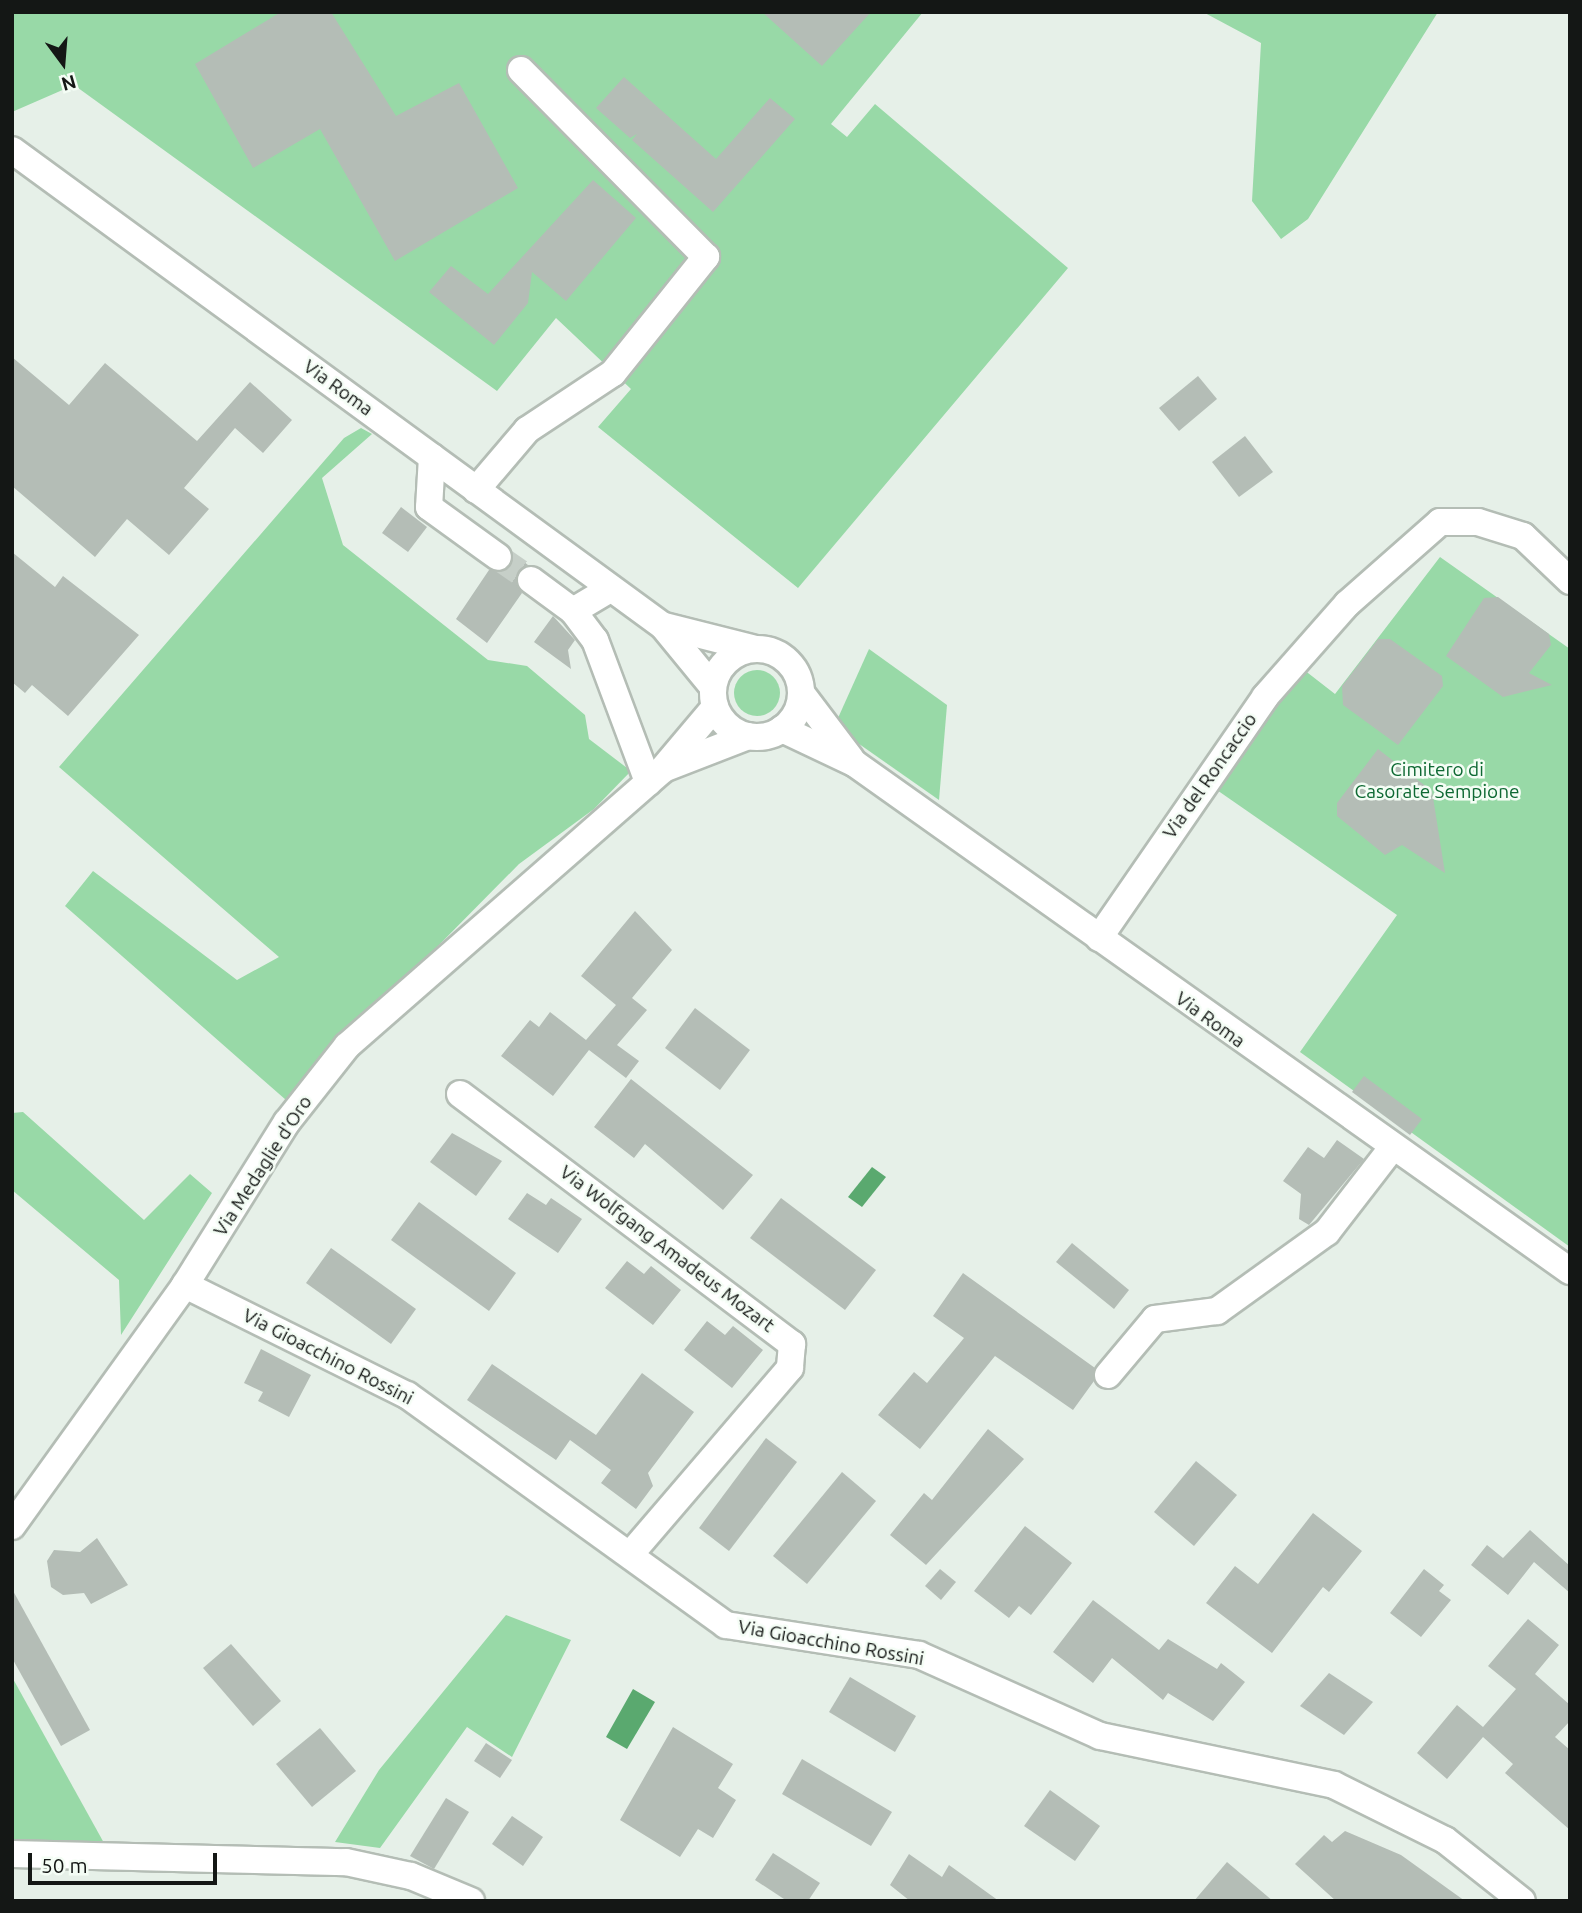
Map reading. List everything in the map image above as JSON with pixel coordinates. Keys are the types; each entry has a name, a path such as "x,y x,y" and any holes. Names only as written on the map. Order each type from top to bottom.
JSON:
{"street":[{"path":"476,490 527,430 613,373 706,257 521,69"},
{"name":"Via Roma","path":"12,150 663,626 714,697 723,720 748,736"},
{"path":"432,457 429,507 498,557"},
{"name":"Via del Roncaccio","path":"1099,938 1227,747 1333,624 1440,522 1478,522 1523,536 1570,581"},
{"path":"531,580 573,611 595,640 655,776"},
{"path":"573,611 610,589"},
{"name":"Via Roma","path":"663,626 752,648 767,649 793,665 802,694 854,763"},
{"path":"714,697 726,661 752,648"},
{"path":"748,736 782,729 802,694"},
{"name":"Via Medaglie d'Oro","path":"12,1526 186,1285 287,1122 347,1046 655,776 714,697"},
{"name":"Via Roma","path":"782,729 854,763 1392,1148 1570,1271"},
{"name":"Via Medaglie d'Oro","path":"655,776 748,736"},
{"name":"Via Wolfgang Amadeus Mozart","path":"460,1094 792,1344 790,1368 630,1555"},
{"path":"1108,1375 1156,1319 1217,1311 1327,1232 1392,1148"},
{"name":"Via Gioacchino Rossini","path":"186,1285 407,1395 726,1625 820,1645 919,1655 1100,1736 1334,1785 1445,1840 1522,1901"},
{"path":"12,1854 346,1862 411,1876 471,1901"}],"green space":[{"path":"12,12 923,12 831,124 847,137 875,104 1068,268 798,588 598,427 631,389 556,318 497,391 74,85 12,112"},
{"path":"1203,12 1438,12 1308,219 1281,239 1252,201 1261,43"},
{"path":"361,428 372,434 322,478 343,545 488,660 527,666 585,715 589,739 631,771 594,809 519,864 286,1100 65,906 93,871 237,980 279,957 59,767 344,438"},
{"name":"Cimitero di Casorate Sempione","path":"1440,557 1570,649 1570,1247 1300,1052 1397,915 1214,788 1299,666 1335,694"},
{"path":"869,649 947,705 939,800 852,739 838,718"},
{"path":"757,670 774,676 780,693 774,710 757,716 740,710 734,693 740,676"},
{"path":"23,1112 144,1220 190,1174 212,1193 121,1335 119,1280 12,1190 12,1113"},
{"path":"506,1615 571,1640 512,1757 467,1727 380,1848 335,1842 379,1770"},
{"path":"12,1677 104,1843 12,1843"}],"shaded area":[{"path":"872,1167 886,1177 862,1207 848,1197"},
{"path":"633,1689 655,1702 627,1749 606,1737"}],"building":[{"path":"281,12 331,12 396,116 459,83 518,188 395,261 320,129 253,168 195,64"},
{"path":"762,12 871,12 822,66"},
{"path":"624,77 716,159 770,98 795,119 713,212 632,140 637,134 630,138 596,108"},
{"path":"593,180 636,218 566,301 532,272 528,303 494,345 429,292 451,266 488,294"},
{"path":"12,357 69,405 105,363 197,441 250,382 292,420 263,453 235,428 184,488 209,509 169,555 127,519 95,557 12,486"},
{"path":"1198,376 1217,399 1179,431 1159,408"},
{"path":"1245,436 1273,472 1239,497 1212,462"},
{"path":"401,507 427,527 408,552 382,533"},
{"path":"12,552 55,587 63,576 139,635 68,716 32,685 25,693 12,682"},
{"path":"513,553 528,565 516,578 522,593 487,643 456,619 489,570 510,567"},
{"path":"1498,597 1549,634 1551,645 1529,673 1552,685 1503,697 1446,656 1484,598"},
{"path":"553,616 575,640 568,650 571,669 534,642"},
{"path":"1378,639 1390,639 1442,676 1443,686 1398,745 1343,705 1342,686"},
{"path":"1378,749 1432,791 1445,873 1402,845 1385,855 1337,816 1337,803"},
{"path":"635,911 672,950 632,998 647,1010 617,1045 639,1061 626,1078 589,1050 553,1096 501,1056 530,1020 539,1027 550,1012 586,1040 616,1005 581,976"},
{"path":"695,1008 750,1050 720,1090 665,1048"},
{"path":"1364,1076 1422,1119 1410,1135 1352,1092"},
{"path":"631,1079 753,1175 723,1210 645,1144 634,1158 594,1127"},
{"path":"452,1133 502,1161 476,1196 430,1162"},
{"path":"1337,1140 1364,1159 1309,1225 1299,1219 1301,1194 1283,1181 1308,1147 1324,1158"},
{"path":"527,1193 546,1205 551,1198 582,1219 558,1253 508,1219"},
{"path":"781,1198 876,1270 845,1310 750,1238"},
{"path":"419,1202 516,1273 489,1311 391,1240"},
{"path":"1072,1243 1129,1290 1114,1309 1056,1262"},
{"path":"331,1248 416,1309 391,1344 306,1283"},
{"path":"627,1261 644,1274 651,1266 681,1290 653,1325 605,1288"},
{"path":"963,1273 1095,1368 1094,1381 1073,1410 995,1356 920,1449 878,1415 914,1372 927,1383 964,1338 933,1316"},
{"path":"707,1321 725,1335 733,1326 763,1350 732,1388 684,1350"},
{"path":"261,1349 311,1375 289,1417 258,1401 263,1392 244,1383"},
{"path":"492,1364 596,1435 642,1373 694,1412 648,1473 653,1486 636,1509 601,1483 611,1470 570,1440 556,1460 467,1400"},
{"path":"988,1429 1024,1459 926,1565 890,1535 924,1493 932,1500"},
{"path":"766,1438 797,1462 729,1551 699,1528"},
{"path":"1196,1461 1237,1495 1194,1546 1154,1512"},
{"path":"842,1472 876,1501 807,1584 773,1556"},
{"path":"1313,1513 1362,1551 1329,1592 1323,1587 1272,1653 1206,1603 1235,1566 1258,1584"},
{"path":"1025,1526 1072,1563 1031,1615 1019,1606 1009,1618 974,1591"},
{"path":"1530,1530 1570,1566 1570,1593 1534,1562 1508,1595 1471,1565 1487,1545 1503,1558"},
{"path":"97,1538 128,1585 91,1604 84,1593 63,1595 51,1587 47,1561 54,1550 80,1552"},
{"path":"940,1569 956,1582 941,1600 925,1586"},
{"path":"1424,1569 1444,1585 1439,1591 1451,1600 1421,1637 1390,1613"},
{"path":"12,1589 90,1730 61,1746 12,1658"},
{"path":"1093,1600 1159,1650 1168,1639 1217,1669 1221,1663 1245,1682 1213,1721 1168,1693 1163,1700 1112,1658 1093,1683 1053,1652"},
{"path":"1528,1619 1559,1645 1535,1674 1570,1705 1570,1721 1555,1737 1570,1750 1570,1830 1505,1773 1513,1764 1483,1737 1447,1779 1417,1753 1457,1705 1483,1727 1516,1689 1488,1666"},
{"path":"231,1644 281,1701 253,1726 203,1668"},
{"path":"1329,1673 1373,1702 1344,1735 1300,1706"},
{"path":"850,1677 916,1716 895,1752 829,1712"},
{"path":"673,1727 733,1764 718,1788 736,1800 713,1838 698,1829 680,1857 620,1820"},
{"path":"320,1728 356,1771 312,1807 276,1764"},
{"path":"486,1743 512,1760 500,1778 474,1761"},
{"path":"802,1759 892,1812 871,1846 782,1794"},
{"path":"1050,1790 1100,1826 1075,1861 1024,1826"},
{"path":"446,1798 469,1812 434,1869 410,1856"},
{"path":"512,1816 543,1837 523,1866 492,1844"},
{"path":"1345,1831 1401,1855 1465,1901 1336,1901 1295,1864 1324,1835 1332,1842"},
{"path":"773,1853 820,1883 808,1901 787,1901 755,1880"},
{"path":"909,1854 942,1877 949,1865 999,1901 910,1901 890,1885"},
{"path":"1227,1862 1273,1901 1194,1901"}],"tunnel":[{"path":"498,557 531,580"}]}
